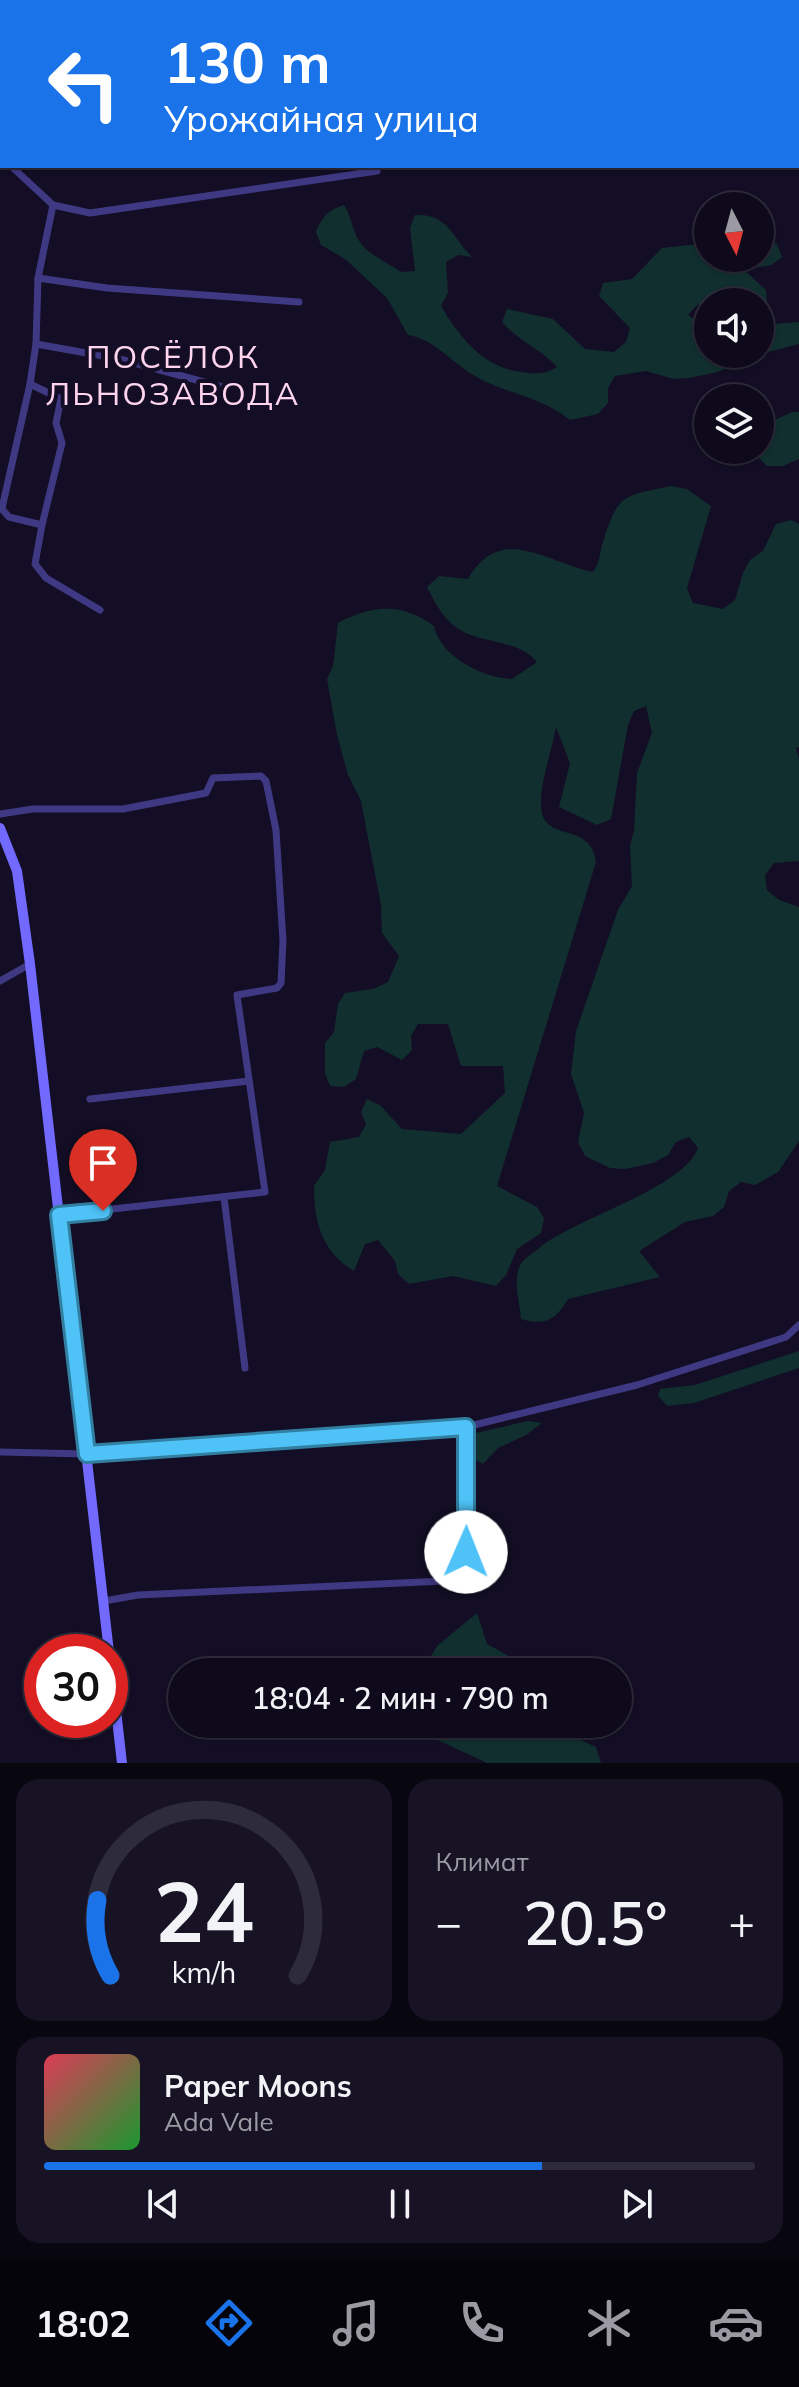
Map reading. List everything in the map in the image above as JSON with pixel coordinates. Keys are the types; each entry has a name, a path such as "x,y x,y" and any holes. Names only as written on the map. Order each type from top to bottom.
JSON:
{"main road":[{"path":"0,828 17,871 30,964 108,1634"},
{"path":"119,1738 122,1763"}],"street":[{"path":"13,168 53,205 90,213 377,171"},
{"path":"41,528 9,517 1,508 30,384 36,344 38,278 53,205"},
{"path":"38,278 107,288 299,302"},
{"path":"36,344 120,359 222,387"},
{"path":"30,384 61,399 56,423 62,443 35,564 46,578 100,610"},
{"path":"0,814 33,809 123,809 206,793 213,778 261,776 266,781 276,830 283,941 281,983 277,988 237,995 265,1192 59,1215"},
{"path":"0,981 30,964"},
{"path":"90,1099 249,1081"},
{"path":"224,1197 245,1368"},
{"path":"0,1452 87,1454 466,1427 637,1385 786,1337 799,1325"},
{"path":"104,1601 138,1595 444,1581 455,1574 466,1552 466,1427"}],"green space":[{"path":"344,205 364,247 401,272 415,271 410,228 415,215 426,215 442,222 472,257 458,255 446,262 448,293 441,306 465,340 484,357 507,369 526,373 544,373 557,367 502,322 507,309 553,319 585,349 614,352 626,342 630,328 599,296 603,283 632,279 662,248 694,245 694,272 746,272 764,288 694,288 694,308 688,315 694,319 694,368 727,368 689,378 674,379 646,371 615,376 608,388 608,403 598,414 570,420 546,405 482,380 434,346 408,335 387,298 345,259 321,245 316,232 330,212"},
{"path":"774,243 777,244 782,257 774,263"},
{"path":"799,322 799,344 774,350 774,324"},
{"path":"799,412 799,459 783,466 765,464 774,464 774,420"},
{"path":"671,486 687,489 711,506 687,588 693,603 723,609 735,600 750,560 763,551 776,524 791,520 799,524 799,747 796,748 799,759 799,861 774,863 765,875 767,890 779,900 799,907 799,1141 778,1172 755,1185 741,1182 729,1191 724,1207 713,1216 685,1222 639,1251 660,1277 568,1299 549,1320 529,1321 521,1319 517,1291 518,1270 524,1260 556,1237 672,1176 689,1163 698,1148 689,1137 676,1142 668,1155 653,1163 625,1169 610,1168 585,1156 578,1142 584,1113 571,1074 576,1031 618,910 632,886 630,845 634,831 637,773 652,733 646,706 634,711 628,725 611,819 597,825 559,807 570,763 556,727 544,777 541,807 544,818 558,830 586,841 596,862 497,1186 537,1207 544,1218 541,1233 517,1249 506,1275 496,1286 453,1276 409,1284 398,1274 395,1261 378,1240 365,1244 354,1271 327,1245 318,1224 314,1186 325,1170 330,1142 359,1137 366,1124 361,1112 367,1099 381,1106 402,1129 461,1134 505,1093 503,1066 461,1066 448,1024 418,1024 411,1036 412,1050 402,1060 377,1047 364,1051 356,1079 344,1087 330,1086 325,1073 325,1043 334,1032 338,1004 345,993 373,989 388,982 399,956 382,933 381,905 361,801 348,775 327,679 333,666 338,623 363,612 386,609 410,613 434,626 444,647 476,670 512,679 537,662 512,646 471,635 456,627 441,612 427,587 439,576 468,579 481,562 495,553 510,549 542,555 593,572 608,526 619,505 633,495"},
{"path":"799,1351 799,1368 694,1403 667,1406 658,1396 660,1389 695,1385"},
{"path":"528,1421 542,1423 526,1435 498,1448 483,1464 476,1460 473,1440 476,1433"},
{"path":"477,1613 487,1644 512,1658 430,1658 437,1646"},
{"path":"433,1738 577,1738 596,1747 601,1763 487,1763"}],"district":[{"name":"ПОСЁЛОК ЛЬНОЗАВОДА","path":"173,376"}],"route":[{"path":"103,1211 59,1215 87,1454 466,1427 466,1552"}]}
